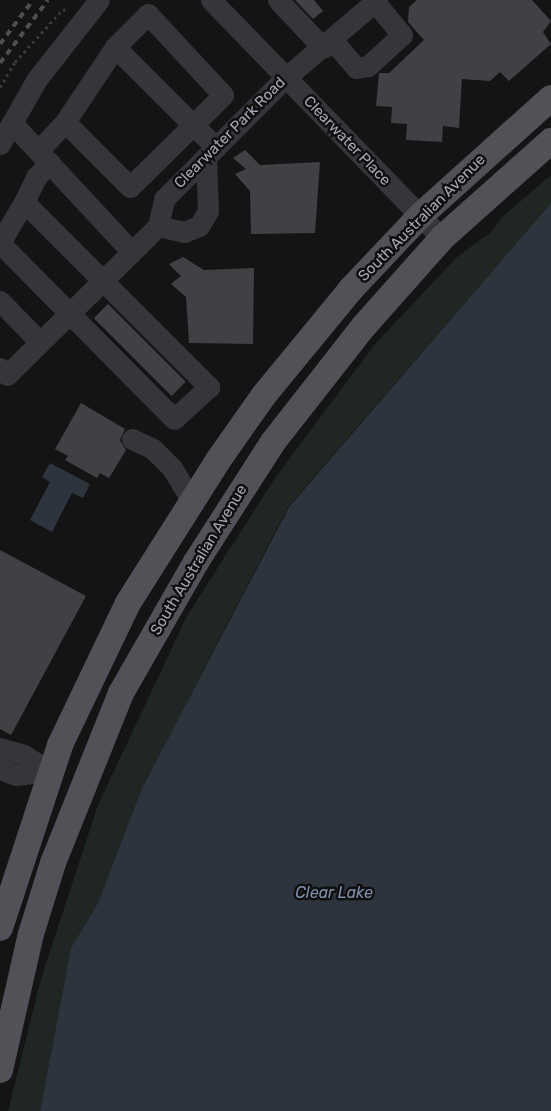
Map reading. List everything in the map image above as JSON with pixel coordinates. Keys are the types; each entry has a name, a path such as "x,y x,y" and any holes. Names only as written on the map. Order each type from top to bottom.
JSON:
{"main road":[{"name":"South Australian Avenue","path":"0,928 49,771 128,603 192,502 259,403 300,349 420,215 551,98"},
{"name":"South Australian Avenue","path":"0,1070 31,934 53,863 121,693 239,493 316,384 442,238 551,141"},
{"path":"49,771 82,788"}],"street":[{"path":"0,144 37,79 99,0"},
{"name":"Clearwater Place","path":"211,0 442,238"},
{"path":"278,0 356,68 368,66 407,31 376,1"},
{"name":"Clearwater Park Road","path":"158,226 164,199 286,78 376,1"},
{"path":"24,202 209,387 174,419 0,243 24,202 44,156 65,122 115,47 148,14 223,95 130,187 65,122"},
{"path":"0,368 7,375 158,226 184,232 200,226 208,211 211,152 194,125 115,47"},
{"path":"12,123 131,251"},
{"path":"0,301 40,342"},
{"path":"132,439 153,449 172,468 192,502"},
{"path":"0,748 24,755 49,771"},
{"path":"0,769 16,774 49,771"}],"path":[{"path":"0,87 16,62 62,9 67,11"}],"shaded area":[{"path":"551,175 551,203 288,507 142,788 98,903 71,948 40,1111 8,1111 41,979 98,805 187,616 275,478 376,343 457,257 490,233 501,218"}],"water":[{"name":"Clear Lake","path":"551,203 551,1111 40,1111 71,948 98,903 142,788 289,507"},
{"path":"50,463 90,484 83,498 72,493 52,532 30,520 50,482 42,477"}],"building":[{"path":"295,0 314,0 323,11 313,19"},
{"path":"417,0 532,0 551,21 543,32 551,44 509,81 500,72 490,81 462,79 459,128 443,126 442,142 406,140 407,124 391,123 392,107 376,106 379,73 389,73 424,40 408,22 409,7"},
{"path":"245,150 260,165 320,162 315,233 251,234 250,191 235,174 246,169 233,158"},
{"path":"183,257 204,270 254,268 253,344 189,343 186,297 171,284 181,276 169,264"},
{"path":"108,304 186,382 172,396 94,318"},
{"path":"81,403 125,429 120,440 126,450 109,478 100,473 97,478 65,460 68,456 55,449"},
{"path":"0,550 86,596 11,735 0,729"}],"railway":[{"path":"0,44 33,0"},
{"path":"0,63 48,0"}]}
